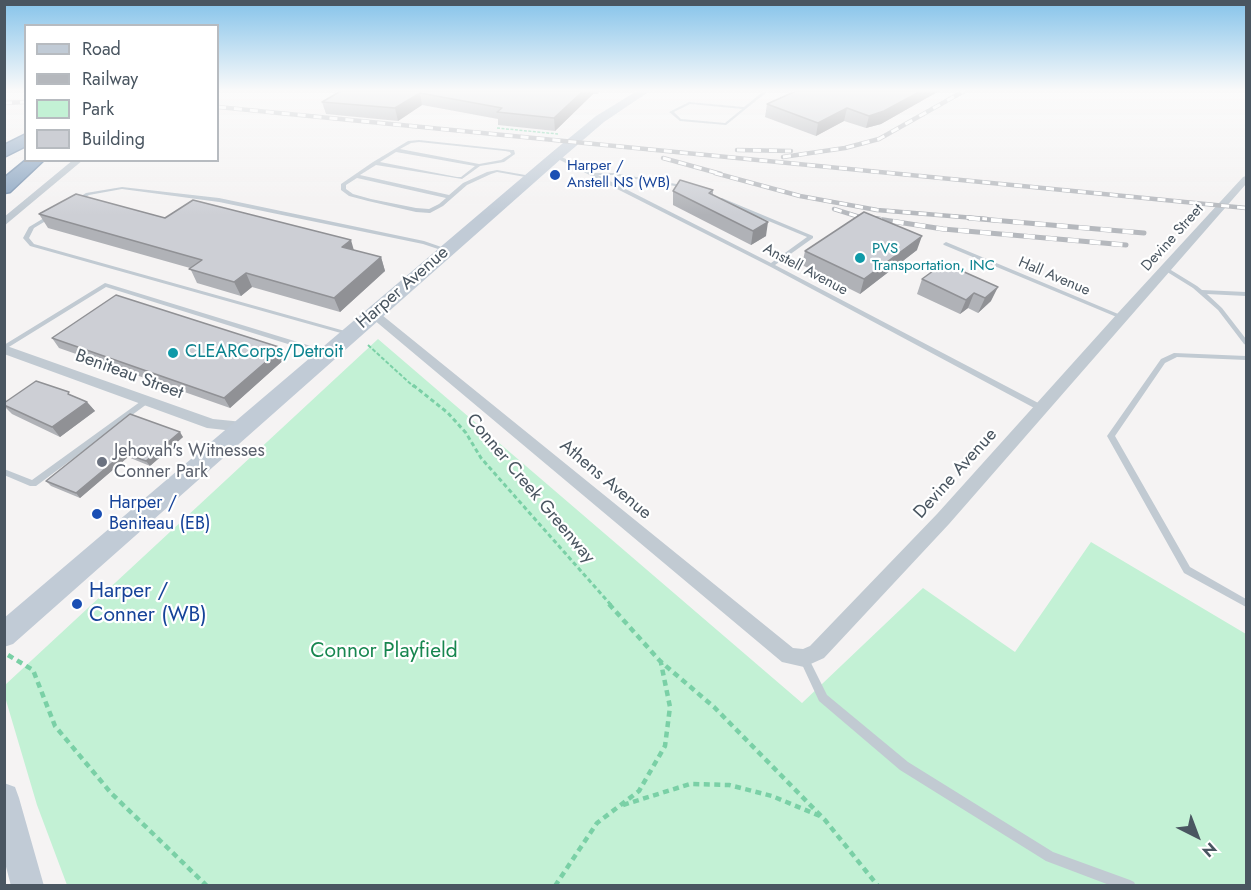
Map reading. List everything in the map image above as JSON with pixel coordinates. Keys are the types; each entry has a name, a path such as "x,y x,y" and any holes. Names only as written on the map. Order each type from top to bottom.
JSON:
{"highway":[{"path":"4,152 24,140"},
{"path":"4,168 24,156"},
{"path":"4,188 34,162"}],"main road":[{"name":"Harper Avenue","path":"4,635 584,133"},
{"path":"4,798 28,885"}],"street":[{"path":"4,223 77,162"},
{"name":"Devine Street","path":"1120,317 1246,179"},
{"name":"Athens Avenue","path":"373,314 789,656 810,655"},
{"name":"Devine Avenue","path":"810,655 943,519 1120,317"},
{"name":"Beniteau Street","path":"4,348 212,424 243,427"}],"lane":[{"path":"395,150 479,165 502,161 513,154 512,151 411,142 395,150 343,185 344,190 351,195 430,211 465,184 489,172 497,171 531,177"},
{"name":"Anstell Avenue","path":"556,156 771,265 1041,408"},
{"path":"375,163 456,178 462,177 479,165"},
{"path":"593,174 613,174 693,188"},
{"path":"356,176 451,196"},
{"path":"69,205 88,194 122,188 219,200 424,243 447,250"},
{"path":"714,197 811,237 771,265"},
{"path":"60,210 32,227 26,238 32,245 350,334"},
{"name":"Hall Avenue","path":"946,244 1120,317"},
{"path":"1166,268 1220,309 1246,343"},
{"path":"4,348 105,285 327,354"},
{"path":"1200,292 1246,294"},
{"path":"1246,358 1176,355 1164,361 1111,436 1187,570 1246,603"},
{"path":"4,472 33,484 147,401"},
{"path":"810,655 823,698 904,766 1050,857 1130,885"}],"path":[{"path":"538,133 560,135"},
{"name":"Conner Creek Greenway","path":"368,345 426,397 448,413 466,433 481,458 660,661 714,707 822,817 878,885"},
{"path":"4,654 33,670 56,726 111,793 207,885"},
{"name":"Conner Creek Greenway","path":"557,884 571,859 597,823 639,791 665,746 670,707 660,661"},
{"name":"Conner Creek Greenway","path":"619,806 690,784 729,785 772,796 822,817"}],"green space":[{"name":"Connor Playfield","path":"378,339 802,703 923,588 1015,652 1091,542 1246,634 1246,885 67,885 37,805 5,697 5,685"}],"building":[{"path":"680,180 713,190 709,193 768,222 753,231 673,191"},
{"path":"76,194 165,218 193,200 351,240 342,247 381,257 334,298 246,273 234,282 189,269 202,260 39,214"},
{"name":"PVS Transportation, INC","path":"864,212 922,236 864,279 805,251"},
{"path":"944,263 998,287 985,298 974,293 966,300 922,279"},
{"name":"CLEARCorps/Detroit","path":"116,295 282,348 224,398 52,338"},
{"path":"36,381 69,392 68,394 87,402 52,427 4,405"},
{"name":"Jehovah's Witnesses Conner Park","path":"130,414 180,432 146,461 124,453 76,493 46,481"}],"railway":[{"path":"478,133 1246,208"},
{"path":"783,157 845,148 879,139 890,133"},
{"path":"737,150 791,151"},
{"path":"663,158 721,174"},
{"path":"715,173 800,196 877,210 987,219"},
{"path":"834,209 866,219"},
{"path":"861,218 874,222"},
{"path":"880,219 871,218 943,229 1126,245"},
{"path":"969,218 1144,233"}],"place":[{"name":"Harper / Anstell NS (WB)","path":"555,175"},
{"name":"PVS Transportation, INC","path":"860,258"},
{"name":"CLEARCorps/Detroit","path":"173,353"},
{"name":"Jehovah's Witnesses Conner Park","path":"102,462"},
{"name":"Harper / Beniteau (EB)","path":"97,514"},
{"name":"Harper / Conner (WB)","path":"77,604"}]}
